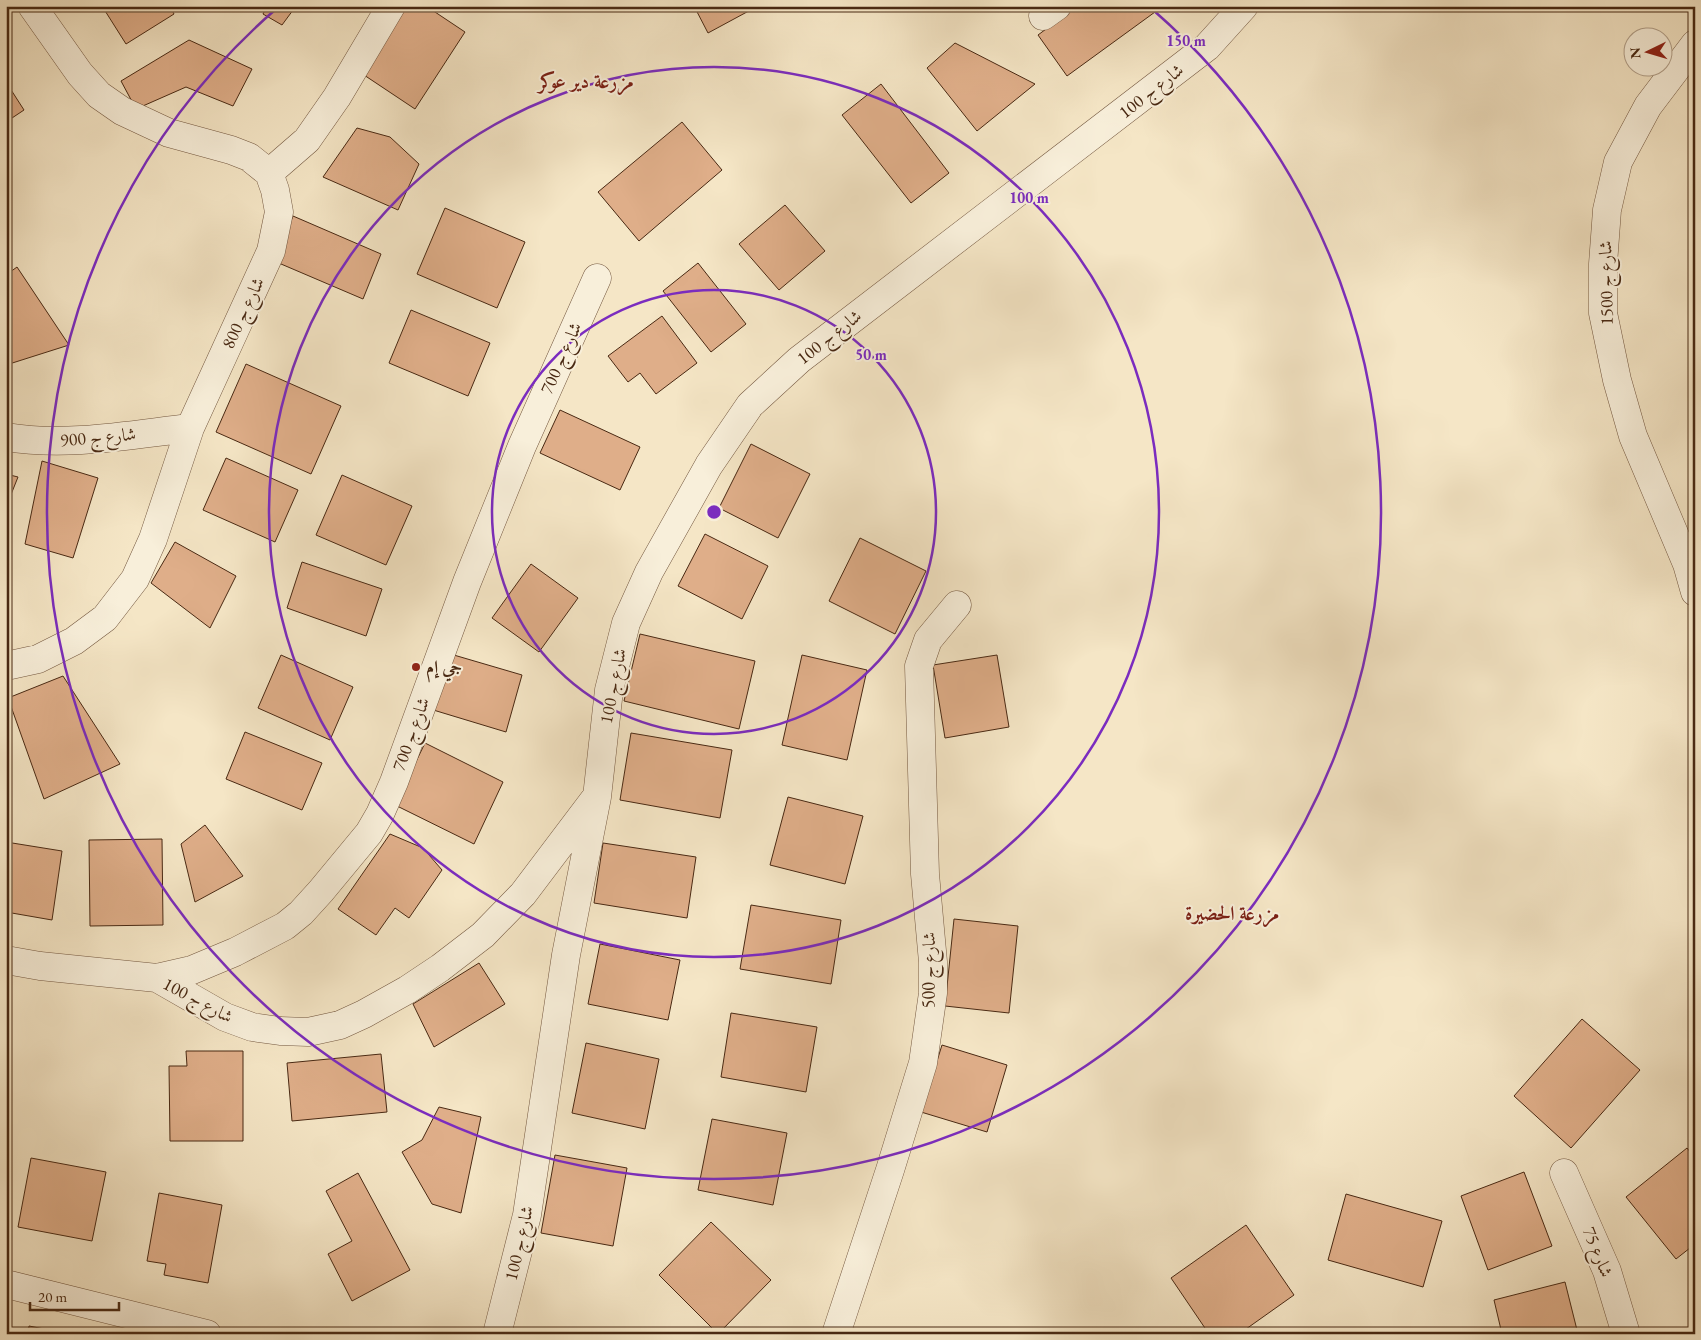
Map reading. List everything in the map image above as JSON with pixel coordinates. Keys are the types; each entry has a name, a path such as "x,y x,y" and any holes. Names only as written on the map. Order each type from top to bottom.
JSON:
{"street":[{"path":"32,6 80,74 99,95 122,111 169,133 231,150 249,157 269,173 307,140 337,97 391,6"},
{"name":"شارع ج 100","path":"497,1334 527,1215 566,956 597,797 609,690 626,623 649,572 709,465 750,406 799,360 1208,47 1244,6"},
{"name":"شارع ج 1500","path":"1695,44 1648,106 1618,162 1607,210 1603,313 1617,380 1633,436 1687,564 1695,592"},
{"name":"شارع ج 800","path":"6,666 38,658 74,641 105,618 135,579 153,539 190,428 271,251 279,212 275,190 269,173"},
{"name":"شارع ج 700","path":"157,978 192,970 235,952 285,926 301,913 321,891 369,833 380,814 394,782 467,582 522,446 597,278"},
{"name":"شارع ج 900","path":"6,438 54,441 92,440 190,428"},
{"name":"شارع ج 500","path":"836,1334 923,1063 933,993 933,962 925,874 919,666 928,640 957,605"},
{"name":"شارع ج 100","path":"6,960 40,966 157,978 225,1018 252,1027 308,1032 340,1025 407,990 440,968 483,935 523,894 597,797"},
{"name":"شارع 75","path":"1564,1173 1607,1271 1626,1334"},
{"path":"6,1284 207,1334"}],"building":[{"path":"102,6 170,6 174,14 126,44"},
{"path":"267,6 296,6 282,25 263,14"},
{"path":"405,6 426,6 465,32 415,109 361,73"},
{"path":"694,6 758,6 708,33"},
{"path":"1077,6 1151,6 1155,12 1067,76 1038,35"},
{"path":"189,40 252,69 233,106 186,87 136,109 121,81"},
{"path":"955,43 1035,84 977,131 927,68"},
{"path":"6,82 24,110 6,122"},
{"path":"881,84 949,173 911,203 842,115"},
{"path":"682,122 722,170 639,241 598,192"},
{"path":"357,128 390,137 419,164 398,210 323,177"},
{"path":"785,205 825,251 779,290 739,244"},
{"path":"445,208 525,242 497,308 417,274"},
{"path":"293,216 381,254 363,299 274,261"},
{"path":"698,263 746,324 711,352 663,291"},
{"path":"17,267 69,345 6,365 6,275"},
{"path":"411,310 490,343 468,396 389,363"},
{"path":"662,316 697,363 656,394 640,373 628,382 608,356"},
{"path":"246,364 341,406 311,474 216,432"},
{"path":"560,410 640,447 620,490 540,453"},
{"path":"751,444 810,474 778,538 719,508"},
{"path":"226,458 298,490 275,542 203,510"},
{"path":"42,461 98,478 73,558 25,544"},
{"path":"6,474 18,477 6,507"},
{"path":"342,475 412,506 386,565 316,535"},
{"path":"705,534 768,566 742,619 678,586"},
{"path":"860,538 926,571 895,634 829,601"},
{"path":"175,542 236,576 210,628 151,583"},
{"path":"302,562 382,589 366,636 287,608"},
{"path":"531,564 578,598 539,652 492,618"},
{"path":"640,634 755,661 739,729 624,701"},
{"path":"447,653 522,675 506,732 430,709"},
{"path":"281,655 353,687 330,740 258,708"},
{"path":"802,655 867,670 847,760 782,745"},
{"path":"997,655 1009,727 945,738 933,665"},
{"path":"63,676 120,764 44,799 8,698"},
{"path":"245,732 322,763 302,810 226,779"},
{"path":"631,733 732,750 720,818 620,800"},
{"path":"425,743 503,782 474,844 395,805"},
{"path":"788,797 863,816 845,884 770,865"},
{"path":"205,825 243,876 195,902 181,844"},
{"path":"390,834 423,848 442,870 409,918 395,908 376,935 338,909"},
{"path":"162,839 163,925 90,926 89,840"},
{"path":"6,842 62,851 52,920 6,912"},
{"path":"603,843 696,857 687,918 594,903"},
{"path":"751,905 841,920 831,984 740,969"},
{"path":"954,919 1018,926 1009,1013 945,1006"},
{"path":"600,944 680,960 668,1020 588,1004"},
{"path":"479,963 505,1004 434,1047 413,1004"},
{"path":"731,1013 817,1027 806,1092 721,1077"},
{"path":"1582,1019 1640,1070 1571,1148 1514,1096"},
{"path":"586,1043 659,1059 645,1129 572,1113"},
{"path":"942,1045 1007,1065 987,1132 921,1112"},
{"path":"186,1051 243,1051 243,1141 170,1141 169,1066 187,1066"},
{"path":"381,1054 387,1112 292,1121 287,1063"},
{"path":"439,1107 481,1117 461,1213 432,1204 402,1152 422,1140"},
{"path":"712,1119 787,1133 773,1205 698,1190"},
{"path":"1687,1148 1695,1158 1695,1244 1676,1259 1626,1197"},
{"path":"555,1155 627,1168 613,1246 541,1233"},
{"path":"31,1158 106,1172 92,1241 18,1227"},
{"path":"1524,1172 1552,1246 1488,1270 1461,1196"},
{"path":"358,1173 410,1270 352,1301 328,1254 352,1241 326,1191"},
{"path":"159,1193 222,1205 208,1283 164,1275 166,1264 147,1261"},
{"path":"1346,1194 1442,1221 1423,1287 1328,1260"},
{"path":"711,1222 771,1280 718,1334 659,1275"},
{"path":"1246,1225 1294,1295 1239,1334 1209,1334 1171,1278"},
{"path":"1565,1282 1578,1334 1502,1334 1494,1300"},
{"path":"29,1326 70,1334 28,1334"}],"place":[{"name":"جي إم","path":"416,667"}],"district":[{"name":"مزرعة دير عوكر","path":"586,81"},
{"name":"مزرعة الحضيرة","path":"1232,913"}]}
